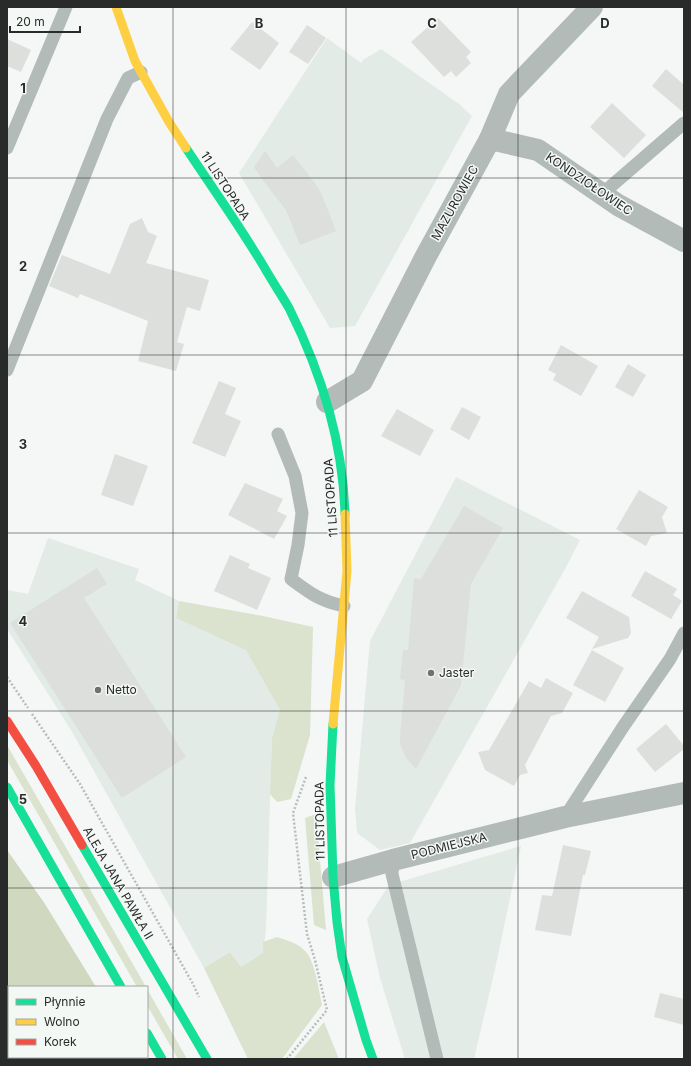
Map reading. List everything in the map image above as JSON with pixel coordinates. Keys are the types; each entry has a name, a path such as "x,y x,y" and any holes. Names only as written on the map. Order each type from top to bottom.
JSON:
{"main road":[{"name":"11 LISTOPADA","path":"116,7 135,61 169,122 251,245 288,307 311,356 326,402 339,451 344,501 347,571 334,710 330,785 333,877 342,957 373,1059"},
{"name":"ALEJA JANA PAWŁA II","path":"7,721 36,766 207,1059"},
{"path":"7,787 120,986"},
{"path":"148,1035 162,1059"},
{"name":"11 LISTOPADA","path":"366,1040 369,1059"}],"street":[{"name":"MAZUROWIEC","path":"326,402 362,380 426,256 490,139 509,94 592,7"},
{"name":"KONDZIOŁOWIEC","path":"490,139 538,150 618,205 684,241"},
{"name":"PODMIEJSKA","path":"333,877 393,860 565,817 684,793"}],"lane":[{"path":"7,148 66,7"},
{"path":"7,370 107,119 128,78 142,72"},
{"path":"602,194 684,123"},
{"path":"278,434 295,476 302,513 291,579 316,597 344,606"},
{"path":"565,817 623,727 670,659 684,634"},
{"path":"393,860 392,874 437,1059"}],"path":[{"path":"7,677 80,784 200,998"},
{"path":"287,1059 327,1010 307,934 293,813 306,777"}],"shaded area":[{"path":"327,38 361,63 363,60 381,49 459,104 472,116 355,326 330,328 239,173"},
{"path":"456,477 580,540 410,843 380,850 357,833 355,809 370,641"},
{"path":"48,538 139,569 135,580 179,601 176,618 246,649 280,710 272,738 266,929 263,953 241,967 230,952 204,968 71,730 7,629 7,590 28,594"},
{"path":"521,846 474,1059 405,1059 380,978 367,919 389,885"}],"green space":[{"path":"179,601 263,616 313,627 310,735 291,799 277,802 270,794 272,738 280,710 246,650 176,618"},
{"path":"7,745 145,986 136,986 7,760"},
{"path":"316,814 326,930 314,925 305,818"},
{"path":"7,850 45,904 95,986 8,986 8,1058 140,1059 7,1059"},
{"path":"277,937 299,946 308,955 314,969 322,1005 282,1059 248,1059 204,968 230,952 241,967 263,953 263,942"},
{"path":"148,991 187,1059 178,1059 148,1007"},
{"path":"324,1022 339,1059 293,1059"}],"building":[{"path":"438,18 471,52 466,57 471,63 456,77 451,71 444,77 411,42"},
{"path":"252,22 279,43 260,70 230,49"},
{"path":"307,25 326,38 308,64 289,52"},
{"path":"7,39 31,50 21,72 7,66"},
{"path":"666,69 684,85 684,113 652,86"},
{"path":"612,103 646,135 624,158 590,127"},
{"path":"265,151 277,168 293,155 317,186 336,231 300,245 286,210 254,167"},
{"path":"142,218 148,232 157,236 146,263 209,280 200,311 187,307 177,342 184,344 176,371 138,361 148,321 80,294 78,298 49,286 62,255 110,274 130,224"},
{"path":"561,345 598,366 581,396 553,380 556,374 548,370"},
{"path":"628,364 646,375 633,397 615,387"},
{"path":"219,381 236,388 225,414 241,421 225,457 192,443"},
{"path":"462,407 481,417 469,440 450,429"},
{"path":"397,409 434,430 420,456 381,436"},
{"path":"115,454 148,466 133,506 101,495"},
{"path":"245,483 283,499 277,511 287,516 274,539 228,515"},
{"path":"639,490 668,507 662,517 667,533 651,536 646,546 616,529"},
{"name":"Jaster","path":"464,506 503,528 471,584 461,685 416,769 406,758 400,744 405,680 400,679 403,650 408,650 414,578 421,579"},
{"path":"230,555 250,564 248,568 271,578 257,610 214,591"},
{"name":"Netto","path":"97,568 107,584 84,598 186,757 122,798 10,623"},
{"path":"645,571 677,589 673,595 682,601 671,619 631,596"},
{"path":"582,591 629,617 631,633 628,638 592,649 599,637 566,618"},
{"path":"592,650 624,668 605,702 573,685"},
{"path":"546,678 573,693 562,713 551,716 525,765 528,773 520,775 514,786 485,770 478,752 489,750 529,681 541,688"},
{"path":"666,724 684,746 684,749 655,772 636,749"},
{"path":"563,845 591,851 585,875 583,875 571,936 535,930 542,895 552,896"},
{"path":"660,993 684,999 684,1025 654,1017"}],"traffic: fast":[{"path":"186,148 238,225 289,308 301,332 320,382 335,434 340,460 345,514"},
{"path":"333,724 330,785 333,877 337,922 342,957 373,1059"},
{"path":"7,787 120,986"},
{"path":"82,845 207,1059"},
{"path":"148,1035 162,1059"}],"traffic: slow":[{"path":"116,7 135,61 169,122 186,148"},
{"path":"333,724 347,571 345,514"}],"traffic: jam":[{"path":"7,721 36,766 82,845"}],"place":[{"name":"Jaster","path":"431,673"},
{"name":"Netto","path":"98,690"}]}
